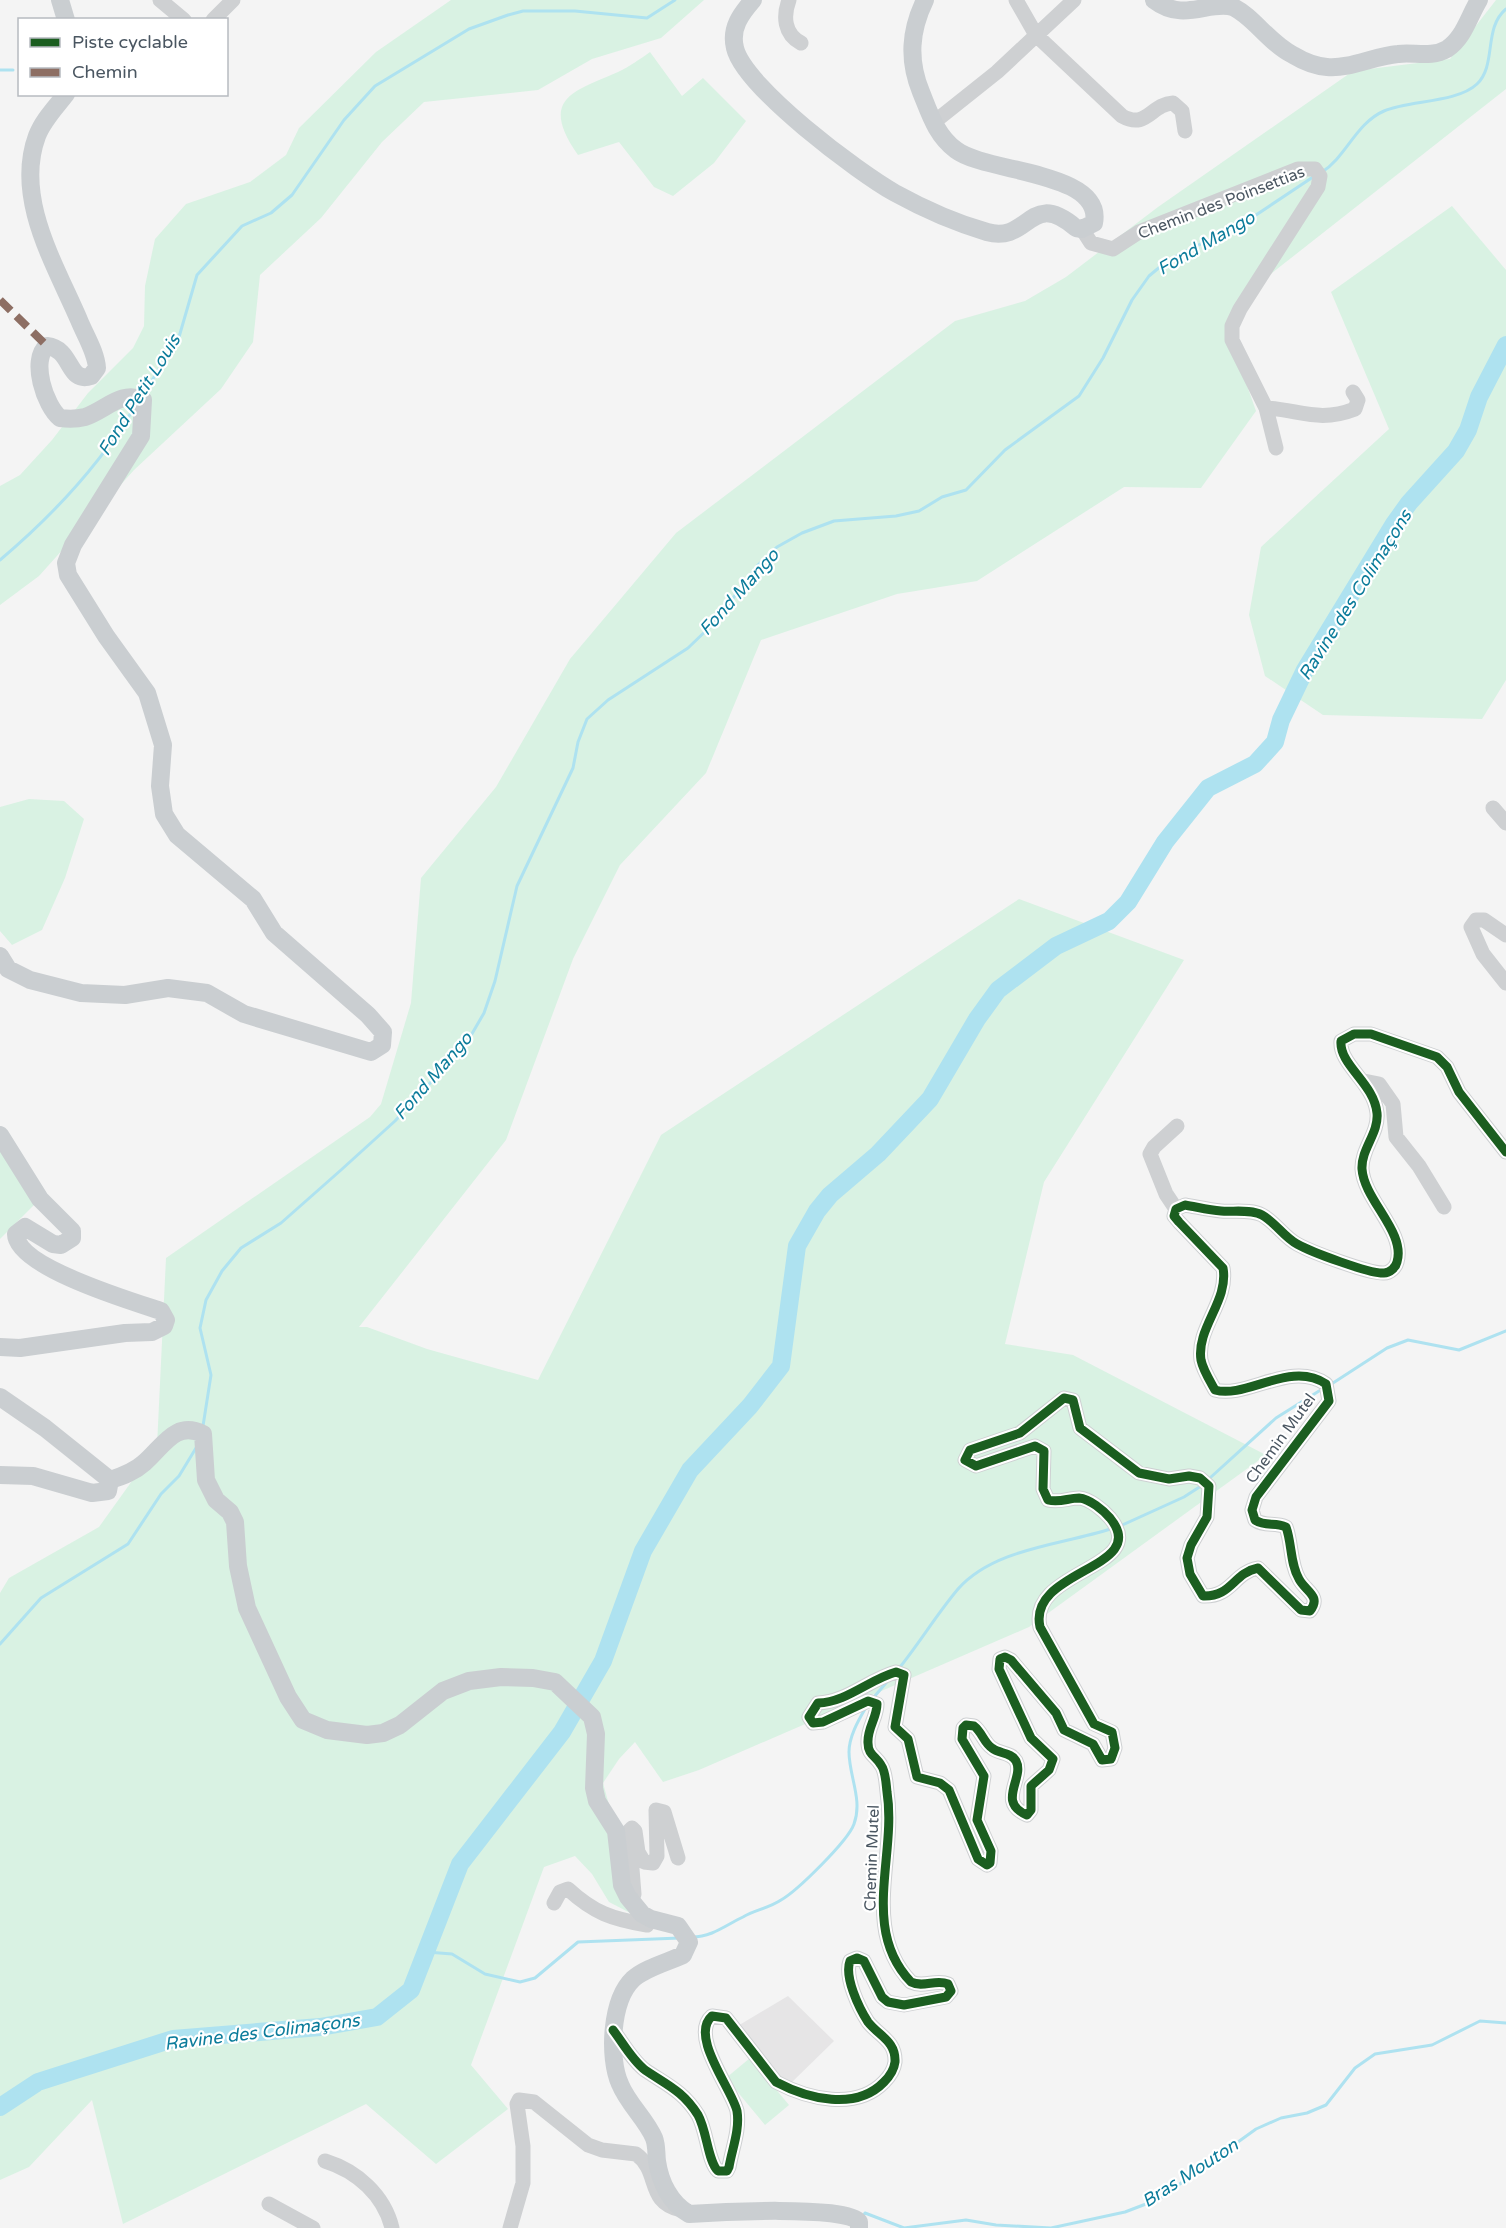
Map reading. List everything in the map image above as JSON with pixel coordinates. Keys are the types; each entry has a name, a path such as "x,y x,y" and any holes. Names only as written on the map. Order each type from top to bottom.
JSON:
{"main road":[{"path":"60,0 65,18"},
{"path":"753,0 740,16 734,32 735,49 741,64 766,93 863,173 928,210 988,233 1008,233 1033,217 1053,212 1061,215 1076,228 1082,229 1094,223 1095,207 1091,201 1073,188 1048,177 979,162 958,152 945,141 933,123 914,75 911,53 915,25 925,0"},
{"path":"1154,0 1182,11 1216,5 1234,7 1271,42 1314,65 1328,67 1400,53 1426,55 1439,52 1453,44 1466,26 1479,0"},
{"path":"0,956 8,969 30,980 81,993 125,995 168,988 207,993 244,1014 370,1052 382,1045 384,1038 383,1032 368,1015 274,933 253,899 177,835 164,814 160,786 163,745 147,693 106,636 68,574 66,563 73,545 141,436 138,398 120,398 86,417 72,419 60,418 46,401 39,359 41,351 47,346 57,347 63,352 76,375 80,377 92,376 97,368 36,219 31,192 30,172 37,135 64,96"},
{"path":"0,1135 40,1199 72,1231 72,1238 62,1245 53,1244 25,1227 16,1234 16,1239 22,1248 46,1266 84,1284 161,1311 166,1320 164,1326 152,1332 125,1333 20,1348 0,1347"},
{"path":"0,1397 45,1428 110,1480"},
{"path":"110,1480 127,1475 145,1462 170,1436 182,1430 194,1429 203,1434 206,1480 216,1500 230,1512 235,1522 239,1575 247,1608 288,1697 303,1720 327,1730 367,1735 384,1733 400,1725 442,1691 469,1682 501,1677 533,1678 555,1682 592,1717 596,1734 594,1788 597,1801 616,1831 622,1885 628,1897 642,1914 651,1919 678,1926 689,1942 683,1955 635,1977 626,1988 613,2030 612,2047 620,2084 655,2140 660,2177 675,2205 689,2214 816,2211 857,2223"},
{"path":"0,1475 33,1476 92,1493 108,1491 110,1480"}],"street":[{"path":"160,0 182,18"},
{"path":"215,18 233,0"},
{"path":"789,0 786,25 789,32 801,43"},
{"path":"1016,0 1036,35 1122,116 1131,121 1142,120 1162,106 1173,103 1182,111 1185,131"},
{"path":"933,123 997,72 1074,0"},
{"name":"Chemin des Poinsettias","path":"1082,229 1091,243 1113,249 1140,232 1298,170 1311,168 1319,173 1318,187 1240,309 1232,326 1232,340 1266,408 1276,448"},
{"path":"1266,408 1301,416 1335,415 1354,409 1358,400 1353,392"},
{"path":"1493,807 1506,823"},
{"path":"1506,935 1484,920 1476,920 1471,927 1484,954 1506,983"},
{"path":"1177,1126 1154,1147 1150,1154 1166,1194 1176,1209 1185,1205 1262,1215 1305,1247 1369,1270 1384,1273 1392,1270 1397,1262 1397,1245 1364,1179 1362,1167 1365,1149 1377,1116 1375,1098 1347,1061 1341,1041 1353,1034 1371,1034 1396,1044 1426,1051 1447,1067 1459,1092 1506,1152"},
{"path":"1364,1082 1379,1084 1388,1097 1395,1111 1393,1125 1396,1137 1419,1166 1444,1207"},
{"name":"Chemin Mutel","path":"613,2030 636,2062 675,2088 696,2112 706,2131 713,2167 723,2172 729,2167 738,2124 734,2100 709,2051 707,2026 712,2016 726,2019 776,2082 787,2088 828,2099 847,2100 865,2096 878,2088 890,2076 895,2064 894,2049 888,2039 870,2024 863,2013 848,1973 850,1961 857,1958 864,1961 882,1997 888,2002 904,2005 949,1994 948,1984 942,1981 920,1984 911,1982 890,1948 882,1906 889,1834 888,1794 882,1766 873,1757 867,1744 869,1728 877,1714 877,1704 868,1701 823,1722 813,1723 808,1717 818,1703 836,1702 896,1672 904,1675 895,1727 908,1739 917,1777 940,1783 949,1790 978,1859 987,1864 990,1863 992,1856 977,1820 984,1776 962,1739 963,1728 966,1725 974,1726 993,1749 1009,1754 1016,1760 1017,1768 1012,1795 1016,1806 1027,1815 1031,1810 1031,1786 1049,1770 1053,1759 1031,1738 999,1669 1000,1659 1005,1657 1011,1660 1056,1713 1064,1730 1093,1744 1102,1760 1111,1759 1115,1748 1112,1732 1094,1724 1040,1627 1038,1616 1043,1601 1056,1588 1114,1552 1121,1539 1120,1531 1108,1516 1091,1502 1079,1498 1059,1503 1048,1500 1043,1489 1044,1451 1035,1446 976,1466 965,1460 970,1450 1020,1433 1064,1398 1073,1400 1080,1428 1139,1473 1169,1479 1189,1476 1200,1478 1209,1486 1208,1517 1191,1545 1187,1558 1190,1574 1203,1596 1215,1596 1221,1593 1242,1575 1258,1568 1301,1610 1310,1611 1314,1605 1311,1591 1300,1582 1296,1574 1286,1527 1279,1524 1262,1525 1255,1520 1252,1510 1256,1497 1329,1401 1326,1384 1319,1379 1303,1377 1267,1380 1225,1393 1215,1390 1201,1359 1201,1350 1221,1294 1224,1278 1222,1268 1174,1216 1176,1209"},
{"path":"628,1897 634,1894 628,1831 632,1828 635,1831 638,1852 644,1862 653,1863 657,1856 656,1810 664,1812 678,1857"},
{"path":"554,1903 560,1892 568,1889 588,1907 610,1918 647,1925 651,1919"},
{"path":"510,2228 523,2183 523,2146 517,2104 519,2100 524,2099 534,2102 588,2145 602,2150 636,2154 649,2168 660,2199 668,2207 681,2210"},
{"path":"325,2161 340,2166 371,2189 384,2204 392,2228"},
{"path":"269,2205 313,2228"}],"shaded area":[{"path":"788,1996 834,2041 788,2086 736,2027"}],"green space":[{"path":"451,0 704,0 661,38 592,59 538,90 424,102 382,142 321,218 260,275 253,342 221,389 134,470 39,576 0,605 0,486 20,475 52,440 88,393 133,348 144,326 145,286 155,239 186,204 250,182 286,155 299,128 376,52"},
{"path":"1496,0 1506,0 1506,89 1258,284 1232,343 1256,411 1201,488 1124,487 977,581 897,594 761,640 706,773 620,865 573,959 506,1140 359,1327 367,1327 427,1349 538,1380 661,1135 1019,899 1184,960 1044,1182 1005,1344 1073,1355 1266,1455 1029,1627 699,1770 663,1782 635,1742 619,1759 603,1783 640,1918 609,1902 592,1874 575,1856 544,1867 471,2065 508,2109 436,2164 366,2104 123,2224 92,2100 29,2167 0,2180 0,1593 9,1578 99,1527 157,1446 166,1258 370,1117 381,1104 411,1003 421,878 496,787 570,659 676,533 955,321 1025,301 1066,277 1158,207 1353,71 1450,59"},
{"path":"650,52 682,96 703,78 746,121 714,163 673,196 654,187 619,142 578,155 561,121 561,109 566,100 575,92 622,70"},
{"path":"1452,206 1506,270 1506,680 1482,719 1323,715 1265,676 1249,615 1261,547 1389,429 1331,292"},
{"path":"29,799 64,801 84,819 65,878 42,930 12,945 0,931 0,807"},
{"path":"0,1135 40,1199 0,1239"},
{"path":"750,2058 789,2105 765,2125 726,2078"}],"waterway":[{"name":"Fond Petit Louis","path":"143,395 179,337 197,275 242,226 271,213 292,195 344,120 375,86 469,29 508,15 523,11 575,11 647,18 675,0"},
{"name":"Fond Mango","path":"1322,172 1338,158 1374,116 1394,107 1458,95 1477,84 1487,67 1495,26 1506,9"},
{"path":"0,70 13,70"},
{"name":"Fond Mango","path":"203,1426 211,1375 200,1328 206,1300 222,1271 241,1248 281,1223 341,1170 395,1121 466,1044 484,1013 495,981 517,886 573,768 578,742 587,719 608,700 688,648 715,622 758,565 777,547 802,533 834,521 896,516 919,511 942,497 966,490 1005,450 1079,396 1103,358 1132,300 1149,276 1167,261 1250,219 1313,177"},
{"name":"Ravine des Colimaçons","path":"0,2107 38,2082 173,2039 320,2027 377,2017 411,1990 460,1864 562,1732 603,1661 643,1551 690,1470 750,1406 781,1366 797,1246 817,1211 830,1195 878,1154 930,1099 977,1019 998,990 1056,946 1109,921 1128,902 1165,842 1208,788 1255,764 1275,742 1281,720 1305,670 1394,524 1409,503 1456,451 1468,430 1479,397 1506,345"},
{"name":"Fond Petit Louis","path":"0,560 38,526 90,470 134,408"},
{"path":"1333,1383 1387,1348 1408,1340 1459,1350 1506,1331"},
{"path":"1211,1477 1276,1418 1319,1391"},
{"name":"Fond Mango","path":"0,1644 41,1598 128,1544 161,1494 179,1476 196,1448"},
{"path":"1120,1526 1184,1497 1201,1486"},
{"path":"900,1667 950,1599 973,1575 1009,1556 1110,1529"},
{"path":"874,1697 886,1683"},
{"path":"692,1937 712,1933 781,1900 810,1876 850,1832 857,1806 849,1746 854,1729 865,1709"},
{"path":"427,1952 452,1954 485,1974 520,1982 535,1978 578,1942 680,1938"},
{"name":"Bras Mouton","path":"863,2216 865,2213 904,2228 966,2220 996,2225 1051,2228 1125,2212 1159,2199 1256,2129 1281,2118 1307,2113 1326,2105 1355,2068 1375,2054 1432,2045 1480,2021 1506,2023"}],"marked path":[{"path":"0,300 47,346"}],"cycle path":[{"path":"613,2030 640,2066 674,2089 698,2115 712,2161 718,2171 727,2171 729,2167 738,2118 734,2101 708,2049 706,2025 712,2016 726,2018 776,2082 802,2093 817,2097 846,2099 860,2097 873,2091 884,2082 894,2068 895,2055 890,2044 868,2022 861,2009 851,1984 850,1961 857,1958 864,1961 882,1997 888,2002 904,2005 946,1997 951,1991 948,1984 911,1982 896,1961 887,1939 884,1915 889,1816 886,1778 879,1762 868,1747 869,1733 877,1704 868,1701 823,1722 813,1723 809,1717 818,1703 838,1699 896,1672 904,1675 895,1727 908,1739 917,1777 940,1783 949,1790 978,1859 987,1865 990,1863 991,1851 977,1820 984,1776 962,1739 963,1728 966,1725 974,1726 989,1746 1014,1758 1018,1768 1013,1790 1013,1803 1018,1810 1027,1815 1031,1810 1031,1786 1049,1770 1053,1759 1031,1738 999,1669 1000,1659 1005,1657 1011,1660 1056,1713 1064,1730 1093,1744 1102,1760 1111,1759 1115,1748 1112,1732 1094,1724 1040,1627 1041,1608 1051,1593 1068,1580 1103,1560 1115,1548 1119,1535 1110,1518 1088,1500 1079,1498 1048,1500 1043,1489 1044,1451 1035,1446 976,1466 965,1460 970,1450 1020,1433 1064,1398 1073,1400 1080,1428 1139,1473 1169,1479 1189,1476 1200,1478 1209,1486 1207,1517 1191,1545 1187,1558 1190,1574 1203,1596 1220,1593 1243,1575 1258,1568 1301,1610 1310,1611 1313,1606 1313,1597 1296,1573 1286,1527 1259,1522 1255,1520 1252,1510 1256,1497 1329,1401 1326,1384 1312,1378 1298,1376 1240,1389 1215,1390 1202,1364 1201,1348 1203,1337 1221,1292 1224,1280 1223,1268 1174,1216 1176,1209 1185,1205 1216,1211 1258,1213 1304,1248 1377,1272 1386,1273 1392,1269 1397,1262 1396,1239 1364,1181 1362,1169 1364,1155 1377,1120 1375,1102 1342,1050 1341,1041 1354,1034 1371,1034 1437,1057 1447,1067 1459,1092 1506,1152"}]}
